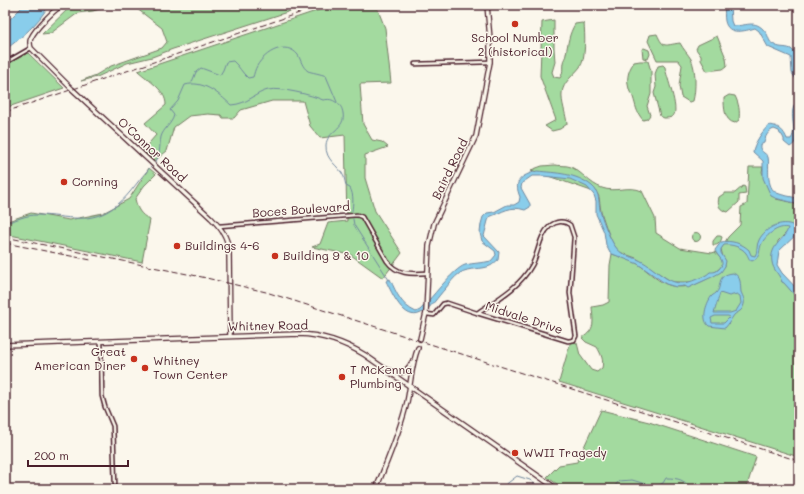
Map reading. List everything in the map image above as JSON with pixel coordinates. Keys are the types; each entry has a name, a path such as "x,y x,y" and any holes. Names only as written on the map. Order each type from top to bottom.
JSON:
{"street":[{"path":"5,63 31,48 30,41 33,34 53,12 62,5"},
{"name":"Baird Road","path":"420,339 426,314 429,246 434,224 476,136 490,62 488,5"},
{"name":"O'Connor Road","path":"31,48 72,89 219,226 226,235 229,250 230,336"},
{"path":"415,64 490,62"},
{"name":"Boces Boulevard","path":"219,226 360,216 364,220 387,261 392,267 403,273 427,274"},
{"name":"Midvale Drive","path":"426,314 434,315 443,304 447,303 568,341 574,340 576,336 570,302 570,293 575,242 574,233 570,225 562,222 551,225 546,230 533,263 521,280 509,291 477,312"},
{"name":"Whitney Road","path":"5,345 299,334 324,337 348,345 557,489"},
{"path":"101,342 102,396 113,426 115,484"},
{"path":"384,369 397,373 408,369 418,348"},
{"path":"376,489 399,429 407,402 414,357"}],"green space":[{"path":"76,5 113,5 93,11 78,13 51,33 42,34 70,7"},
{"path":"132,5 309,5 152,57 127,63 97,77 81,81 96,75 111,66 162,48 167,42 162,28"},
{"path":"334,5 376,5 385,28 391,83 360,84 363,124 372,140 382,142 388,147 365,155 365,178 375,211 402,253 383,278 351,255 312,247 320,244 328,223 347,221 345,135 320,138 310,126 303,101 272,101 241,110 234,118 223,118 221,115 208,114 189,116 174,127 167,151 154,161 143,150 156,135 145,123 166,105 160,90 138,71"},
{"path":"554,20 555,62 552,72 554,77 560,78 562,74 563,62 571,31 575,24 584,24 585,40 582,63 564,85 562,93 567,124 560,129 552,131 545,126 556,120 540,76 542,22"},
{"path":"657,34 661,42 665,45 680,43 691,59 694,68 695,80 693,101 689,102 681,97 679,86 682,65 678,60 657,60 648,41 650,35"},
{"path":"717,36 726,58 727,66 723,69 707,71 701,60 701,56 696,49 698,45"},
{"path":"644,48 649,50 650,54 648,59 643,58 642,49"},
{"path":"28,53 64,88 5,108 5,65"},
{"path":"648,61 651,71 651,94 647,106 650,115 647,119 643,120 636,109 633,96 630,92 628,80 630,69 634,62"},
{"path":"663,65 665,67 675,107 675,113 673,116 668,118 660,116 654,93 656,87 655,74 658,66"},
{"path":"729,95 735,96 738,105 739,120 735,123 729,120 725,113 724,98"},
{"path":"555,165 571,167 602,188 612,190 637,189 642,191 655,218 656,233 680,248 712,253 715,252 722,260 723,264 715,272 692,282 672,282 636,258 619,252 612,242 606,227 597,193 531,170 542,166"},
{"path":"749,167 763,167 762,172 776,199 790,202 799,206 799,223 778,241 775,268 781,277 782,282 784,282 799,300 799,457 559,382 570,344 574,342 577,343 580,355 591,370 597,372 602,368 602,357 597,347 586,342 582,338 590,331 593,325 592,307 609,302 610,265 612,254 635,262 666,284 682,287 690,286 705,280 725,266 721,249 728,237 740,225 741,207 747,204"},
{"path":"149,168 156,174 144,186 135,199 140,211 150,220 142,262 5,234 5,222 31,213 69,220 103,213 129,199"},
{"path":"743,186 745,187 746,194 739,195 739,202 728,212 721,208 718,202 719,197 725,193 735,193"},
{"path":"696,232 701,237 696,242 691,237"},
{"path":"717,236 722,237 721,240 718,244 713,245 713,241"},
{"path":"601,410 649,422 756,457 746,489 564,489 547,477 559,465 577,462"}],"water":[{"path":"24,5 49,5 35,24 5,50 5,24"},
{"path":"724,5 730,5 731,21 733,26 755,24 763,29 772,43 794,51 798,65 799,84 792,73 791,57 768,47 759,31 755,28 737,31 730,29 725,21"},
{"path":"799,99 797,110 798,135 794,143 790,147 784,142 784,139 779,131 774,129 768,133 764,143 760,145 760,147 761,151 768,157 769,182 773,190 779,194 799,199 799,206 771,196 763,178 763,161 753,152 753,149 759,137 770,125 779,128 783,131 787,139 791,139 794,130 792,115 793,109"},
{"path":"537,171 573,176 592,186 597,192 600,210 605,225 616,248 650,266 674,282 688,282 718,270 722,264 722,261 715,250 721,242 728,241 739,244 749,250 751,255 755,256 759,240 770,228 779,224 789,224 794,226 799,223 799,232 779,251 777,265 782,273 799,291 799,300 782,282 772,262 773,251 787,232 788,228 784,227 777,229 770,234 762,243 759,255 752,261 742,249 724,245 721,249 721,253 726,261 721,272 688,288 685,286 676,287 666,284 638,264 610,253 606,245 604,232 596,214 596,201 594,195 587,187 570,179 532,176 522,183 521,188 530,204 530,207 525,210 515,208 489,217 484,236 499,252 498,260 487,267 460,273 425,311 415,315 404,310 395,299 386,281 390,279 397,294 403,302 416,312 420,310 454,272 465,265 491,261 496,255 495,251 482,241 480,233 483,217 487,213 494,212 507,205 514,205 519,202 520,197 517,186 518,183 523,177"},
{"path":"733,273 738,277 744,305 741,310 734,315 725,328 709,326 705,320 707,304 711,296 718,290 722,278 727,274","holes":["720,293 729,296 737,294 740,296 741,303 736,311 730,313 714,313","715,316 728,316 730,317 724,323 712,323 711,318"]}],"waterway":[{"path":"192,82 196,72 201,68 220,75 226,62 233,61 248,78 253,77 257,66 265,56 270,52 282,48 288,48 298,55 308,71 326,76 337,102"},
{"path":"154,164 159,155 162,134 174,115 170,110 178,101 185,85 198,84 204,86 221,96 231,105 242,103 263,91 273,89 296,92 323,100 327,99 335,102 342,108 343,111 342,123 327,140 326,150 330,159 342,173 346,186 350,188 353,199 352,211"},
{"path":"5,223 33,215 78,218 97,216 107,212 122,201 152,166"},
{"path":"353,219 354,225 389,280"},
{"path":"500,489 517,476 530,480 540,489"},
{"path":"588,489 606,489 614,487 619,481 632,480 656,487 663,483 666,478 681,480 693,489"}],"tunnel":[{"path":"418,348 420,339"}],"railway":[{"path":"5,112 323,5"},
{"path":"5,237 202,277 266,292 799,461"},
{"path":"5,243 91,260"}],"place":[{"name":"School Number 2 (historical)","path":"515,24"},
{"name":"Corning","path":"64,182"},
{"name":"Buildings 4-6","path":"177,246"},
{"name":"Building 9 & 10","path":"275,256"},
{"name":"Great American Diner","path":"134,359"},
{"name":"Whitney Town Center","path":"145,368"},
{"name":"T McKenna Plumbing","path":"342,377"},
{"name":"WWII Tragedy","path":"515,453"}]}
